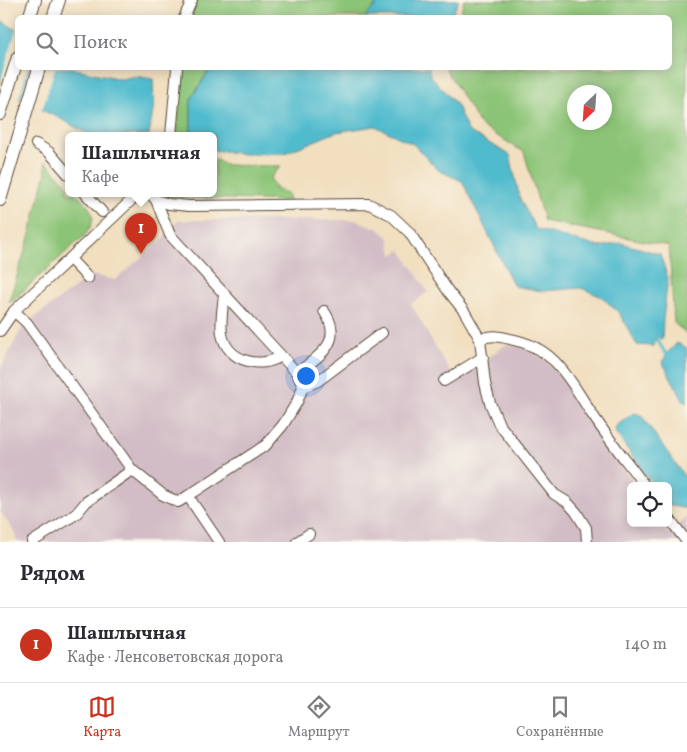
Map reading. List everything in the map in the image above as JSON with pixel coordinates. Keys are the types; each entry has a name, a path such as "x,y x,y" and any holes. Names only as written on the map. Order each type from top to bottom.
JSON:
{"main road":[{"path":"54,15 59,0"},
{"path":"0,114 15,66"},
{"path":"0,200 38,70"}],"street":[{"path":"185,15 192,0"},
{"path":"171,132 177,70"},
{"path":"36,144 48,152 65,171"},
{"path":"89,197 102,212"},
{"path":"0,331 14,311 135,197"},
{"path":"153,197 170,235 297,374 303,387"},
{"path":"155,197 169,204 189,206 368,204 391,215 409,232 464,311 480,339 485,383 490,404 499,424 554,494 568,502 576,512 586,528 587,542"},
{"path":"70,259 88,278"},
{"path":"224,294 222,333 226,346 236,355 248,361 260,363 273,361 281,356"},
{"path":"14,311 28,323 132,470 162,495 178,502 266,445 283,424 297,402 303,387 318,381 382,333"},
{"path":"297,374 325,351 329,343 332,331 331,321 324,311"},
{"path":"480,339 492,335 522,341 554,359 568,375 594,417 642,482"},
{"path":"444,381 483,357"},
{"path":"32,542 76,514 86,502 132,470"},
{"path":"188,496 219,542"},
{"path":"672,522 687,542"},
{"path":"297,542 309,534"}],"shaded area":[{"path":"179,220 356,220 379,229 389,238 392,255 401,250 428,292 411,304 455,381 507,344 522,347 545,360 565,381 633,482 627,482 627,527 664,527 668,533 687,517 687,542 17,542 15,533 0,511 0,370 23,326 92,275 115,280 161,241"}],"green space":[{"path":"198,0 380,0 367,15 190,15"},
{"path":"464,0 687,0 687,334 674,323 669,246 544,221 524,152 481,126 446,70 672,70 672,15 460,15"},
{"path":"183,70 211,70 208,71 191,99 191,132 177,132"},
{"path":"217,160 227,165 281,166 272,176 271,180 276,189 288,194 289,201 167,197 217,197"},
{"path":"45,161 65,183 65,197 79,197 89,207 93,216 92,221 86,234 12,301 9,301 29,238 46,172"}],"water":[{"path":"380,0 459,0 452,15 367,15"},
{"path":"0,20 15,29 15,70 80,70 121,79 136,76 153,79 154,105 150,132 84,132 0,90"},
{"path":"429,70 430,75 456,104 468,131 510,155 520,199 536,229 599,247 621,243 660,254 668,278 662,340 655,335 653,346 637,345 619,313 602,297 581,288 542,291 514,286 462,181 438,170 413,144 375,126 336,132 285,153 243,154 217,150 217,132 191,132 191,99 209,71"},
{"path":"677,343 687,348 687,403 684,402 663,363 666,354"},
{"path":"634,413 641,415 687,480 687,508 672,506 672,482 651,482 615,432 616,426"}],"pier":[{"path":"15,34 15,70 27,70 18,101 0,92 0,83"},
{"path":"29,70 54,70 41,113 20,102"}],"waterway":[{"path":"652,332 666,354 669,355"}],"place":[{"name":"Шашлычная","path":"141,254"}]}
